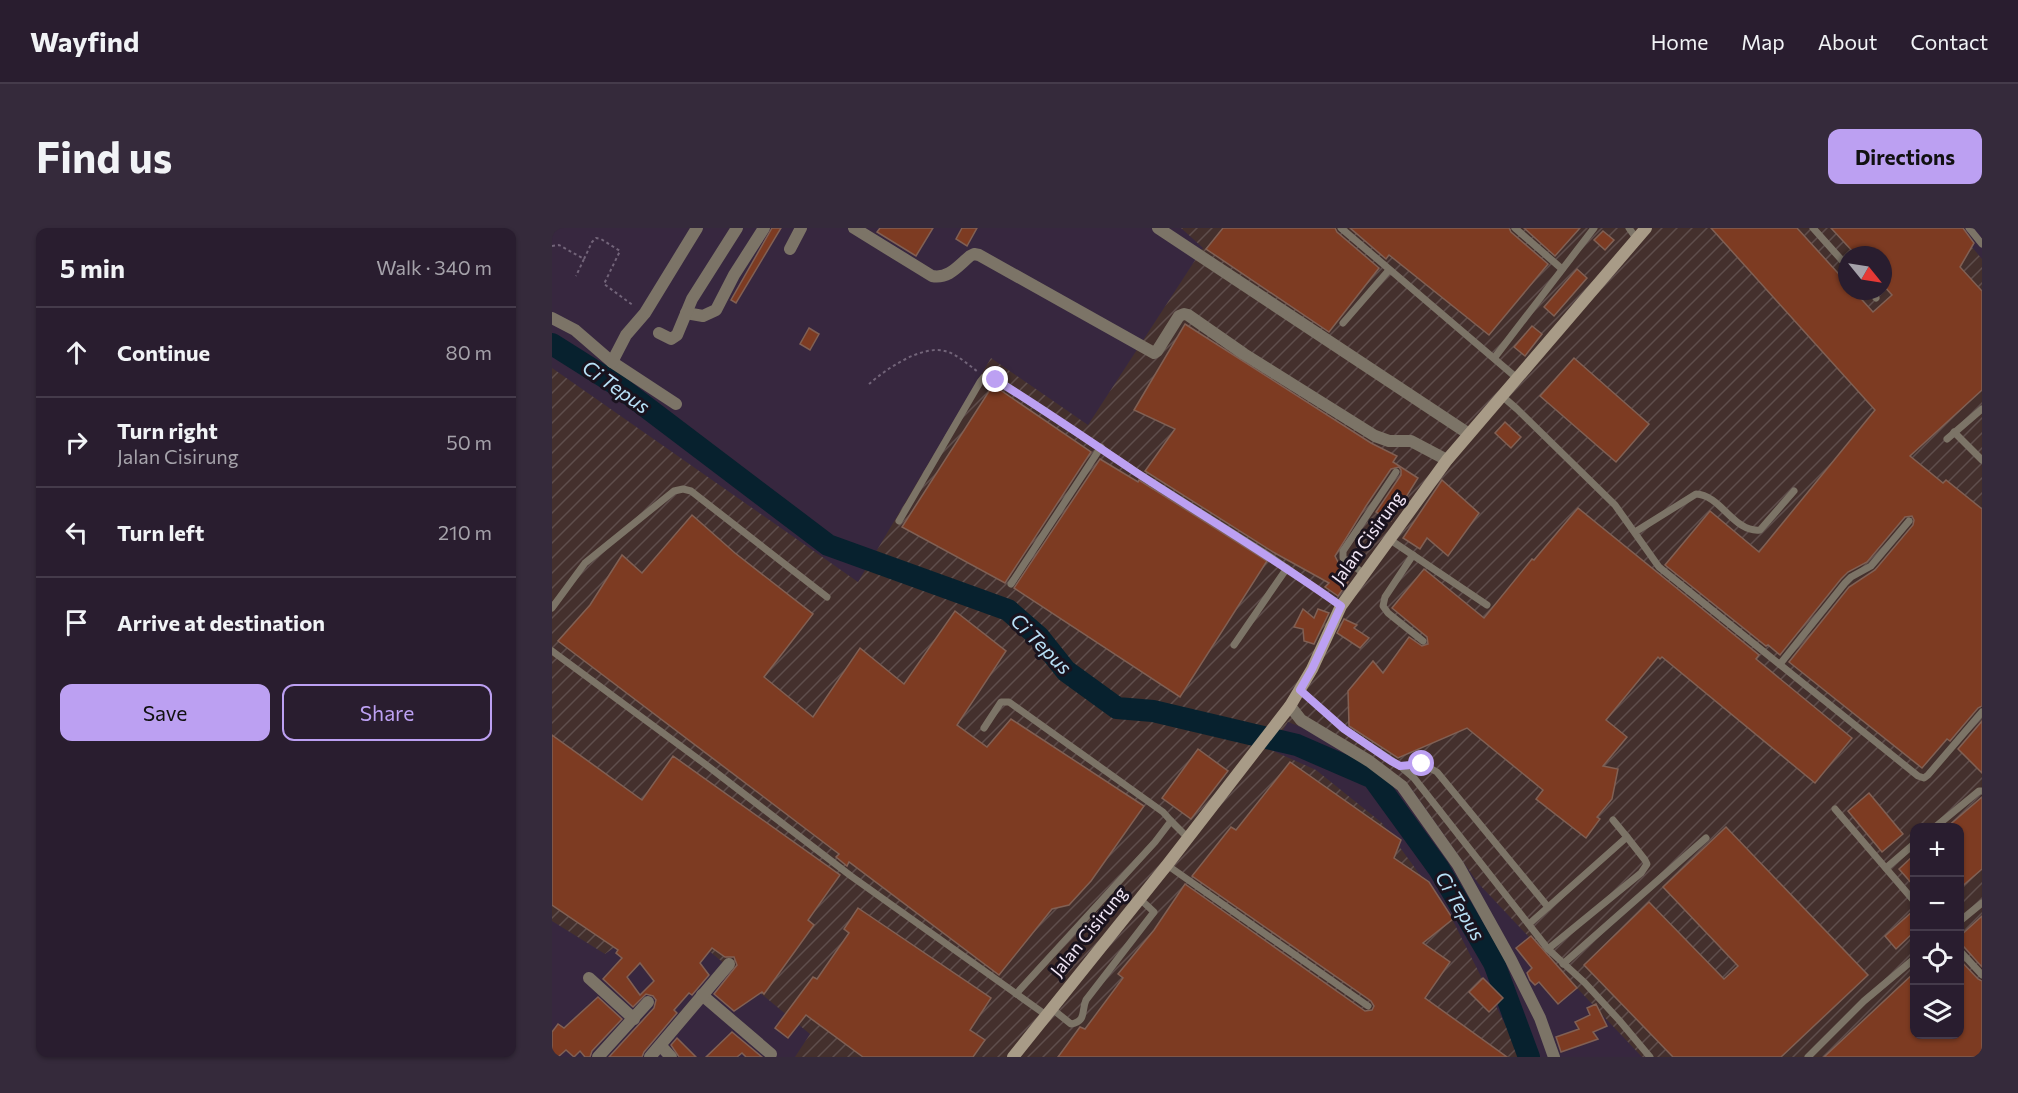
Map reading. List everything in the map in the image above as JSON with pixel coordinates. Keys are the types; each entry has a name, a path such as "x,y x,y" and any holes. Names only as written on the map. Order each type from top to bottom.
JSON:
{"main road":[{"name":"Jalan Cisirung","path":"1013,1057 1167,865 1290,706 1312,669 1341,606 1447,460 1518,379 1633,233 1646,228"}],"street":[{"path":"612,362 626,334 645,313 697,228"},
{"path":"659,333 671,339 675,338 692,299 737,228"},
{"path":"686,313 703,316 716,310 734,275 764,228"},
{"path":"790,249 801,228"},
{"path":"854,228 932,276 945,276 970,256 979,255 1154,353 1179,316 1188,315 1244,354 1371,434 1389,441 1411,441 1447,460"},
{"path":"1158,228 1469,434"},
{"path":"552,318 575,330 612,362 676,404"},
{"path":"1290,706 1301,720 1369,761 1402,786 1458,865 1480,903 1540,1018 1554,1057"},
{"path":"650,1057 729,964"},
{"path":"589,978 634,1019"},
{"path":"702,995 771,1054"},
{"path":"598,1057 648,1002"},
{"path":"661,1046 671,1057"}],"lane":[{"path":"1341,228 1474,343 1495,357 1518,379"},
{"path":"1515,228 1562,269"},
{"path":"1495,357 1594,228"},
{"path":"1813,228 1838,256"},
{"path":"1969,228 1982,244"},
{"path":"1343,323 1389,270"},
{"path":"898,521 984,376 996,380 1101,447 1133,470 1287,568 1341,606"},
{"path":"1502,396 1615,505 1659,567 1921,778 1928,775 1982,712"},
{"path":"1947,439 1982,408"},
{"path":"1954,432 1982,460"},
{"path":"1011,584 1101,447"},
{"path":"1363,573 1343,558 1343,551 1396,471"},
{"path":"552,608 585,563 674,491 683,489 691,491 827,597"},
{"path":"1635,532 1696,494 1705,494 1745,527 1754,531 1760,530 1794,491"},
{"path":"1780,664 1845,584 1871,566 1909,520"},
{"path":"1389,539 1487,605"},
{"path":"1413,555 1385,597 1383,606 1388,613 1423,641"},
{"path":"1234,645 1287,568"},
{"path":"552,651 851,876 1016,994 1071,1024 1083,1018 1086,1000 1154,912 1140,899"},
{"path":"1300,690 1344,729 1400,766 1429,795 1548,949 1599,998 1650,1057"},
{"path":"984,728 1001,702 1009,702 1163,812 1187,837"},
{"path":"1400,766 1422,764 1437,771 1548,907"},
{"path":"1941,823 1979,791 1982,791"},
{"path":"1835,809 1910,896"},
{"path":"1548,949 1641,873 1647,864 1613,820"},
{"path":"1016,994 1155,842 1171,821"},
{"path":"1529,924 1627,837"},
{"path":"1563,964 1706,838"},
{"path":"1886,868 1910,847"},
{"path":"1167,865 1368,1006"},
{"path":"1964,917 1982,903"},
{"path":"1964,956 1982,975"},
{"path":"1808,1057 1864,1001 1910,962"}],"path":[{"path":"576,276 592,242 596,238 601,239 620,251 604,284 645,313"},
{"path":"552,246 559,245 584,259"},
{"path":"869,384 902,361 930,350 948,352 984,376"}],"shaded area":[{"path":"1181,228 1956,228 1982,259 1982,1057 1642,1057 1478,883 1411,788 1357,749 1288,722 1271,750 1316,770 1382,823 1451,917 1516,1046 1519,1057 795,1057 810,1034 663,913 605,954 552,921 552,368 858,582 991,358 1088,425 1203,248"}],"building":[{"path":"772,228 781,228 736,303 731,300"},
{"path":"880,228 933,228 916,256 877,232"},
{"path":"962,228 977,228 967,246 956,239"},
{"path":"1223,228 1335,228 1379,268 1329,332 1206,249"},
{"path":"1350,228 1509,228 1548,264 1489,335 1389,255 1386,259"},
{"path":"1524,228 1580,228 1555,256"},
{"path":"1711,228 1797,228 1838,273 1838,300 1862,300 1873,312 1886,300 1892,300 1892,246 1848,246 1831,228 1963,228 1974,243 1960,267 1982,291 1982,390 1910,456 1943,483 1946,480 1982,509 1982,706 1950,741 1947,739 1922,768 1789,662 1849,587 1875,570 1913,525 1912,516 1905,517 1867,562 1848,572 1841,579 1780,655 1665,565 1710,511 1759,552 1875,410"},
{"path":"1603,231 1614,240 1605,250 1594,240"},
{"path":"1577,269 1587,278 1554,316 1544,307"},
{"path":"1185,324 1371,443 1397,456 1393,462 1418,478 1391,521 1376,512 1401,475 1399,467 1391,469 1335,556 1348,582 1338,596 1325,587 1329,583 1273,552 1145,471 1175,429 1134,410"},
{"path":"1532,326 1542,334 1525,356 1514,347"},
{"path":"809,328 819,334 810,350 800,344"},
{"path":"1574,358 1649,424 1616,462 1540,396"},
{"path":"993,385 1091,452 1005,583 902,527"},
{"path":"1505,422 1521,437 1511,448 1495,433"},
{"path":"1100,459 1138,482 1139,480 1267,561 1180,697 1014,588"},
{"path":"1442,480 1479,513 1448,556 1427,538 1420,549 1403,538"},
{"path":"1578,508 1759,655 1756,659 1852,738 1815,783 1662,657 1660,659 1658,657 1606,720 1627,737 1603,766 1618,769 1612,799 1597,817 1600,819 1586,838 1536,799 1543,790 1467,728 1398,758 1349,726 1348,691 1373,661 1383,673 1409,637 1422,646 1428,644 1427,637 1392,608 1424,569 1484,618 1532,559 1534,560"},
{"path":"692,515 735,553 813,614 764,677 813,717 860,648 904,684 955,611 1006,651 957,725 987,747 1011,719 1144,806 1091,881 1069,905 1052,909 999,975 849,862 847,866 836,857 839,854 558,641 590,605 622,555 642,573"},
{"path":"1303,609 1314,618 1318,609 1329,613 1314,644 1304,641 1303,629 1294,627"},
{"path":"1344,619 1357,625 1354,628 1369,638 1360,648 1337,633"},
{"path":"1982,721 1982,773 1958,749"},
{"path":"552,735 642,800 673,756 840,875 808,920 814,925 764,994 762,992 734,1011 714,994 737,965 734,957 725,957 712,948 700,963 709,975 692,995 689,993 674,1010 677,1013 642,1057 609,1057 654,1008 656,1000 653,996 646,994 633,1007 603,979 622,958 616,953 618,950 552,905","holes":["640,963 654,981 640,995 627,977"]},
{"path":"1198,749 1228,771 1191,819 1162,798"},
{"path":"1290,762 1401,840 1394,858 1429,882 1453,919 1423,943 1450,962 1425,998 1507,1057 1058,1057 1080,1027 1085,1029 1123,978 1118,974 1154,930 1185,884 1365,1011 1372,1010 1374,1006 1371,1001 1192,876 1231,827 1236,830"},
{"path":"1869,793 1903,834 1882,852 1848,811"},
{"path":"1982,797 1982,869 1964,885 1964,823 1952,823"},
{"path":"1726,827 1868,975 1781,1057 1673,1057 1584,965 1649,902 1724,979 1738,966 1663,887"},
{"path":"1910,859 1910,881 1899,869"},
{"path":"858,908 991,998 970,1030 985,1040 973,1057 863,1057 806,1015 788,1038 775,1028 813,977 817,979 849,933 844,929"},
{"path":"1910,914 1910,936 1896,949 1885,936"},
{"path":"1982,916 1982,967 1964,947 1964,932"},
{"path":"1531,936 1577,988 1558,1004 1539,982 1535,985 1530,980 1527,973 1532,968 1516,948"},
{"path":"1964,964 1982,981 1982,1057 1824,1057 1910,977 1910,1039 1964,1039"},
{"path":"1483,978 1503,998 1489,1012 1469,992"},
{"path":"598,997 622,1019 592,1051 590,1057 585,1057 580,1051 574,1057 566,1050 558,1057 552,1057 552,1032 558,1024 564,1028"},
{"path":"1596,1004 1607,1026 1593,1032 1598,1039 1561,1052 1556,1037 1579,1029 1575,1022 1590,1015 1587,1008"},
{"path":"732,1032 762,1057 746,1057 742,1053 737,1057 706,1057"},
{"path":"677,1038 696,1057 679,1057 671,1045"}],"waterway":[{"name":"Ci Tepus","path":"552,344 617,385 828,545 1008,610 1039,637 1066,671 1117,708 1153,711 1297,745 1373,778 1439,869 1494,963 1529,1057"}],"route":[{"path":"996,380 1270,557 1341,606 1300,690 1344,729 1391,761 1400,766 1422,764"}]}
